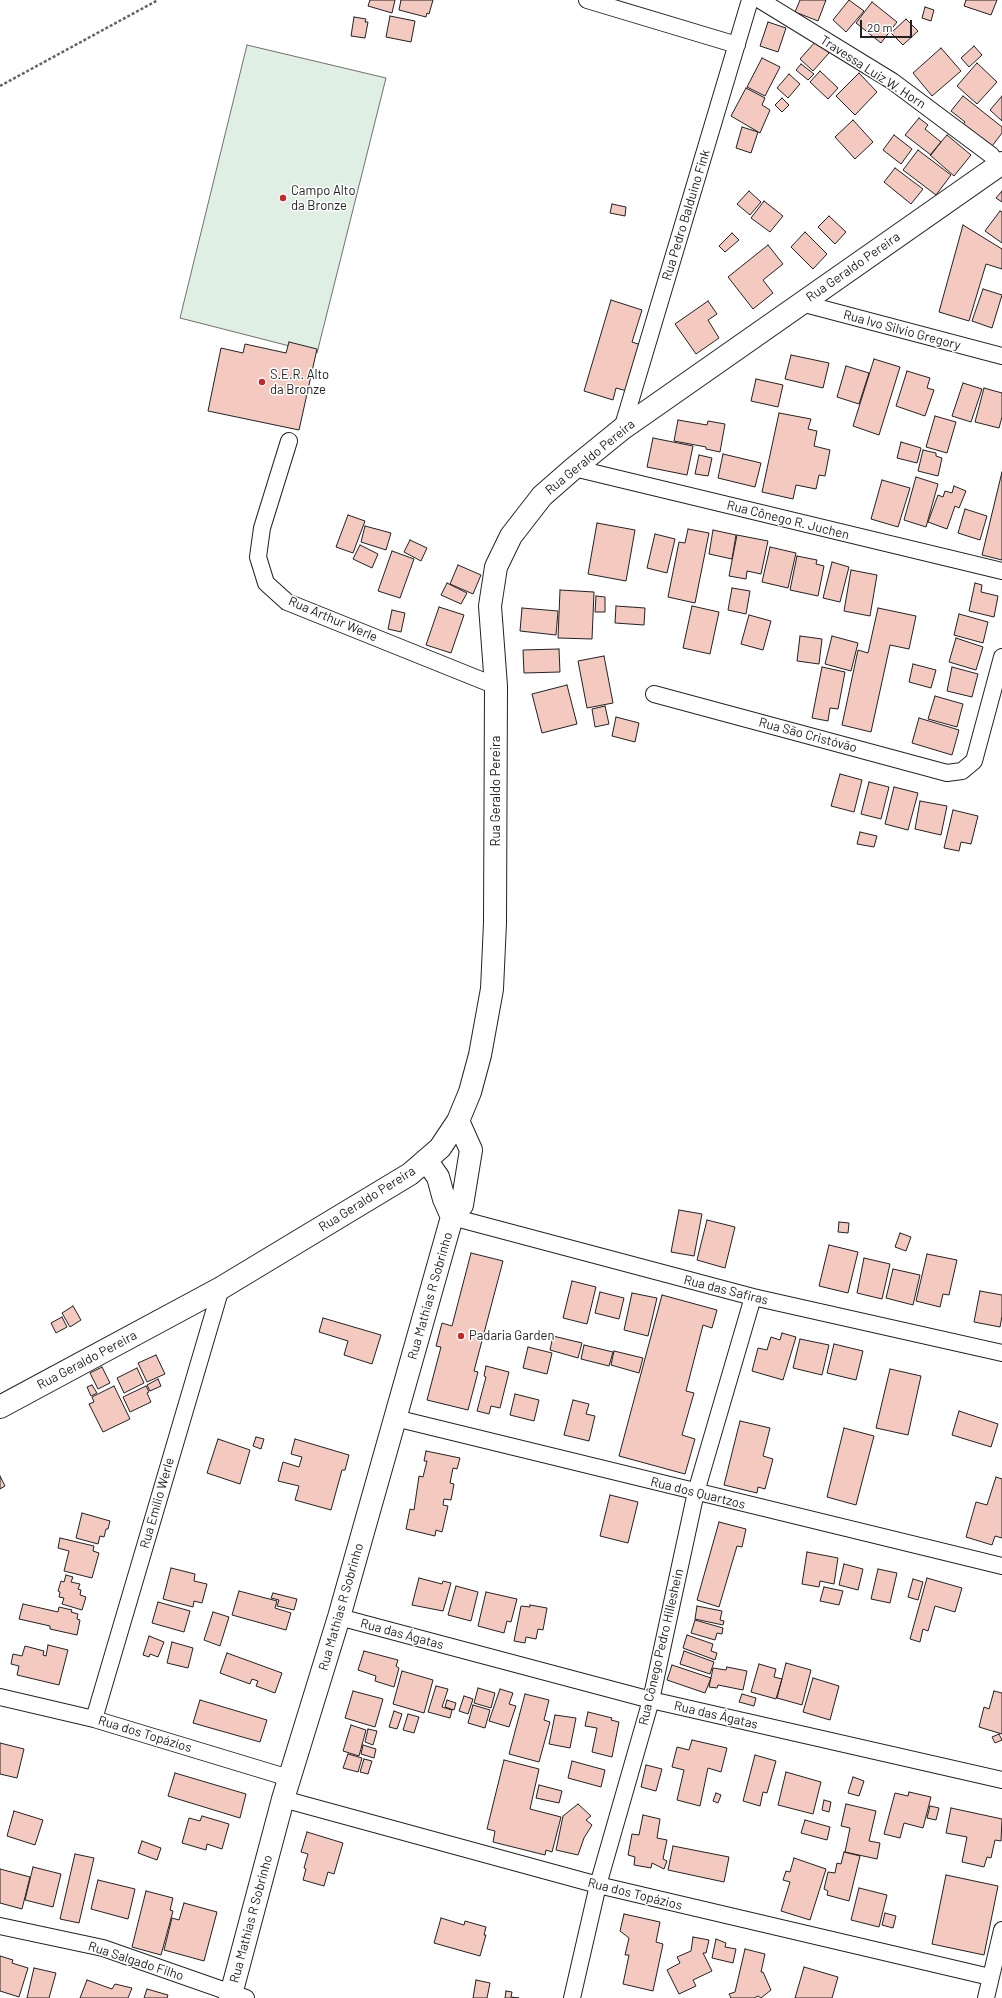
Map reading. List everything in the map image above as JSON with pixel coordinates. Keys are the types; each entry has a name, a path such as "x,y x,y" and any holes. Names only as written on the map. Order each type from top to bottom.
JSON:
{"main road":[{"name":"Rua Geraldo Pereira","path":"0,1407 221,1288 410,1174 440,1148 458,1121 470,1092 480,1055 492,989 495,923 496,686 490,606 496,567 515,531 542,496 622,429 1000,164"},
{"name":"Rua Mathias R Sobrinho","path":"236,1997 283,1799 339,1617 452,1217 462,1205 471,1150 458,1121"},
{"name":"Rua Mathias R Sobrinho","path":"426,1160 438,1177 444,1199 452,1217"}],"street":[{"path":"587,0 737,45"},
{"name":"Rua Pedro Balduino Fink","path":"622,429 750,0"},
{"name":"Travessa Luiz W. Horn","path":"760,0 892,81 991,155 1000,164"},
{"name":"Rua Ivo Silvio Gregory","path":"801,303 1002,356"},
{"name":"Rua Arthur Werle","path":"289,441 262,528 258,557 266,583 287,602 496,686"},
{"name":"Rua Cônego R. Juchen","path":"574,468 1002,571"},
{"name":"Rua São Cristóvão","path":"654,694 947,773 962,771 974,761 1002,657"},
{"name":"Rua das Safiras","path":"452,1217 753,1297 1002,1353"},
{"name":"Rua Emílio Werle","path":"94,1719 221,1288"},
{"name":"Rua Cônego Pedro Hilleshein","path":"572,1998 598,1885 651,1700 696,1492 753,1297"},
{"name":"Rua dos Quartzos","path":"395,1418 1002,1566"},
{"name":"Rua das Ágatas","path":"339,1617 651,1700 1002,1780"},
{"name":"Rua dos Topázios","path":"0,1697 94,1719 289,1778"},
{"name":"Rua dos Topázios","path":"283,1799 598,1885 990,1977"},
{"name":"Rua Salgado Filho","path":"0,1926 103,1948 236,1997"},
{"path":"986,1998 1002,1930"}],"path":[{"path":"0,86 158,0"}],"green space":[{"name":"Campo Alto da Bronze","path":"247,45 386,78 317,353 180,318"}],"building":[{"path":"370,0 395,0 392,13 368,6"},
{"path":"401,0 433,0 429,14 427,13 426,17 399,10"},
{"path":"800,0 826,0 818,21 795,12"},
{"path":"849,0 864,11 846,32 833,20"},
{"path":"966,0 997,0 991,15 964,6"},
{"path":"872,2 897,22 881,43 856,23"},
{"path":"925,7 934,10 931,21 922,18"},
{"path":"390,16 415,21 411,42 386,37"},
{"path":"354,17 366,19 365,22 368,22 365,38 351,36"},
{"path":"906,19 918,31 903,45 891,33"},
{"path":"768,22 786,28 778,52 760,46"},
{"path":"816,41 829,53 813,71 800,59"},
{"path":"974,46 982,55 969,67 961,58"},
{"path":"941,48 961,71 932,96 913,73"},
{"path":"762,58 780,67 765,96 747,87"},
{"path":"977,63 997,82 977,104 957,86"},
{"path":"801,64 814,74 808,80 796,70"},
{"path":"820,71 838,88 828,99 810,82"},
{"path":"859,73 877,92 855,115 836,96"},
{"path":"789,74 800,84 788,98 777,88"},
{"path":"746,88 765,98 762,105 770,110 760,133 731,116"},
{"path":"963,96 1002,127 1002,133 989,150 960,128 965,122 951,111"},
{"path":"1002,96 1002,121 990,110"},
{"path":"782,98 789,105 782,112 775,105"},
{"path":"919,118 928,125 925,129 941,142 931,155 905,135"},
{"path":"853,120 873,142 855,159 835,137"},
{"path":"742,127 758,132 751,153 736,148"},
{"path":"894,135 912,149 901,164 883,150"},
{"path":"947,135 971,155 954,176 930,155"},
{"path":"918,150 951,175 936,195 903,170"},
{"path":"895,168 923,189 911,204 884,182"},
{"path":"749,191 761,202 750,215 737,204"},
{"path":"1002,191 1002,202 996,198"},
{"path":"764,201 783,216 770,232 751,218"},
{"path":"612,204 626,207 625,216 610,213"},
{"path":"1000,211 1002,212 1002,243 985,231"},
{"path":"829,216 846,232 835,244 818,227"},
{"path":"963,225 1002,249 1002,269 986,264 969,321 939,312"},
{"path":"805,232 827,254 813,269 791,247"},
{"path":"732,233 739,240 725,252 719,246"},
{"path":"768,245 783,264 763,280 773,293 753,309 728,277"},
{"path":"983,289 1002,295 992,328 972,321"},
{"path":"611,300 642,310 632,342 641,345 627,391 616,388 613,400 584,391"},
{"path":"708,301 717,314 708,320 719,338 696,354 675,324"},
{"name":"S.E.R. Alto da Bronze","path":"289,342 317,349 299,430 208,411 221,348 243,353 245,344 286,353"},
{"path":"791,355 829,363 823,388 785,379"},
{"path":"874,359 900,367 879,435 853,426"},
{"path":"846,366 869,373 859,404 837,397"},
{"path":"907,371 930,378 927,388 934,390 925,416 896,406"},
{"path":"756,379 783,385 778,407 751,401"},
{"path":"963,383 982,389 971,422 952,416"},
{"path":"984,388 1002,393 1002,417 999,428 975,422"},
{"path":"779,413 811,419 808,429 817,431 814,446 830,450 825,476 819,475 816,489 796,485 793,499 762,492"},
{"path":"935,416 956,422 947,453 926,447"},
{"path":"678,420 707,425 708,421 725,424 720,452 706,449 706,447 674,441"},
{"path":"653,438 693,446 687,475 647,467"},
{"path":"901,442 921,448 917,463 897,458"},
{"path":"923,450 936,453 936,456 942,458 938,476 918,471"},
{"path":"723,454 761,463 755,487 718,478"},
{"path":"699,455 712,458 708,476 695,474"},
{"path":"1002,472 1002,560 982,555"},
{"path":"916,477 938,484 926,527 904,520"},
{"path":"882,480 910,488 898,527 871,519"},
{"path":"954,486 966,491 959,508 955,506 947,529 928,522 938,495 943,497 945,491 952,493"},
{"path":"965,509 987,516 980,540 958,533"},
{"path":"348,515 365,521 353,553 336,547"},
{"path":"597,523 635,530 626,581 588,574"},
{"path":"365,526 391,533 386,550 361,542"},
{"path":"688,529 709,533 695,603 668,597 679,542 685,543"},
{"path":"713,530 736,535 732,559 709,554"},
{"path":"655,534 675,539 667,573 647,568"},
{"path":"737,535 768,541 761,574 747,571 746,579 729,576"},
{"path":"410,540 427,548 421,561 404,552"},
{"path":"360,545 378,554 372,568 353,559"},
{"path":"770,547 796,553 788,588 762,582"},
{"path":"392,551 414,559 400,598 378,591"},
{"path":"797,556 817,560 816,564 824,566 818,596 790,590"},
{"path":"832,562 849,567 840,602 823,598"},
{"path":"458,565 481,575 473,594 450,584"},
{"path":"851,570 877,575 870,616 844,611"},
{"path":"447,583 467,593 461,604 441,595"},
{"path":"975,583 982,585 981,592 998,596 994,617 969,611"},
{"path":"732,588 750,591 746,614 728,610"},
{"path":"560,590 594,592 592,639 558,638"},
{"path":"596,596 605,597 605,612 595,612"},
{"path":"616,606 645,608 644,625 615,623"},
{"path":"692,606 719,612 710,654 683,648"},
{"path":"439,607 464,615 451,653 426,645"},
{"path":"522,608 558,611 556,635 520,631"},
{"path":"878,608 916,616 909,649 890,645 871,732 842,725 858,650 868,653"},
{"path":"392,610 405,613 401,632 388,629"},
{"path":"959,614 988,622 983,643 954,635"},
{"path":"749,615 771,621 763,650 741,644"},
{"path":"800,636 822,639 819,664 797,661"},
{"path":"832,636 858,643 851,671 825,664"},
{"path":"956,638 983,647 976,670 949,662"},
{"path":"559,649 560,672 524,673 523,650"},
{"path":"604,656 613,703 587,708 578,661"},
{"path":"913,664 936,670 931,688 909,682"},
{"path":"822,667 845,672 838,709 830,708 828,721 812,718"},
{"path":"952,667 978,674 972,697 947,691"},
{"path":"567,685 577,724 542,733 532,694"},
{"path":"935,696 963,704 957,727 928,719"},
{"path":"605,706 609,724 595,727 592,709"},
{"path":"616,717 639,723 635,742 612,736"},
{"path":"919,718 959,730 952,755 912,743"},
{"path":"840,774 862,780 854,812 831,806"},
{"path":"869,782 889,787 881,819 861,814"},
{"path":"894,787 918,793 908,830 885,824"},
{"path":"920,801 947,806 941,835 915,829"},
{"path":"953,810 978,816 971,844 961,842 959,851 944,848"},
{"path":"860,832 877,836 874,847 857,844"},
{"path":"679,1210 702,1214 694,1256 671,1252"},
{"path":"707,1220 735,1227 725,1268 697,1260"},
{"path":"839,1222 849,1223 848,1233 838,1232"},
{"path":"900,1233 911,1237 906,1251 895,1247"},
{"path":"829,1245 858,1252 848,1293 819,1286"},
{"name":"Padaria Garden","path":"471,1253 503,1261 474,1371 478,1372 468,1410 427,1400 441,1347 436,1346 442,1323 452,1326"},
{"path":"927,1254 957,1260 949,1295 943,1294 940,1307 916,1301"},
{"path":"864,1258 890,1264 882,1299 857,1293"},
{"path":"893,1269 920,1275 913,1305 886,1298"},
{"path":"572,1281 596,1287 587,1324 563,1318"},
{"path":"980,1291 1002,1295 1002,1316 1000,1327 974,1322"},
{"path":"600,1292 624,1298 619,1319 595,1313"},
{"path":"632,1293 657,1298 648,1336 624,1330"},
{"path":"662,1295 717,1310 712,1328 703,1325 686,1391 694,1393 682,1435 695,1439 685,1474 619,1456"},
{"path":"73,1306 81,1320 70,1327 62,1313"},
{"path":"62,1317 67,1327 56,1333 51,1323"},
{"path":"323,1318 381,1335 372,1364 344,1355 348,1341 319,1332"},
{"path":"782,1333 796,1337 783,1380 752,1371 758,1348 767,1350 771,1337 780,1340"},
{"path":"553,1336 582,1343 578,1358 550,1350"},
{"path":"800,1339 829,1345 822,1375 793,1368"},
{"path":"834,1344 863,1351 856,1380 827,1373"},
{"path":"584,1345 613,1352 609,1366 581,1359"},
{"path":"528,1347 552,1353 547,1374 523,1368"},
{"path":"614,1351 643,1358 639,1373 611,1365"},
{"path":"156,1355 165,1374 147,1382 138,1363"},
{"path":"486,1366 509,1372 500,1408 491,1406 489,1414 477,1411 486,1377 484,1376"},
{"path":"102,1367 110,1383 98,1389 90,1373"},
{"path":"137,1368 144,1383 124,1393 117,1378"},
{"path":"890,1369 921,1376 908,1435 876,1428"},
{"path":"158,1379 161,1386 150,1391 147,1385"},
{"path":"92,1385 97,1393 91,1396 87,1387"},
{"path":"114,1386 130,1419 103,1432 89,1404 94,1402 92,1397"},
{"path":"146,1386 151,1402 130,1412 123,1397"},
{"path":"515,1394 539,1400 534,1421 510,1415"},
{"path":"573,1400 589,1404 586,1414 595,1416 589,1441 564,1435"},
{"path":"959,1411 998,1424 991,1447 952,1435"},
{"path":"740,1421 770,1428 763,1456 773,1459 765,1489 758,1487 757,1493 724,1485"},
{"path":"844,1428 874,1436 856,1505 827,1497"},
{"path":"256,1437 264,1439 261,1449 253,1446"},
{"path":"218,1439 250,1450 240,1484 207,1473"},
{"path":"295,1439 349,1455 345,1470 342,1470 331,1510 295,1500 299,1486 278,1481 283,1462 299,1467 302,1457 291,1454"},
{"path":"426,1451 460,1458 457,1469 453,1468 450,1483 454,1484 451,1500 444,1499 443,1505 448,1506 442,1532 436,1530 435,1536 406,1529 410,1509 414,1510 419,1476 423,1477 427,1461 424,1461"},
{"path":"0,1476 5,1486 0,1489"},
{"path":"996,1477 1002,1479 1002,1538 995,1536 992,1545 966,1537 976,1502 987,1505"},
{"path":"610,1495 638,1502 628,1543 600,1536"},
{"path":"82,1513 110,1521 104,1537 100,1536 98,1544 76,1538"},
{"path":"719,1522 746,1529 742,1547 737,1546 719,1607 697,1600"},
{"path":"60,1538 94,1546 93,1551 99,1553 92,1578 64,1571 69,1551 58,1548"},
{"path":"807,1552 838,1558 834,1584 820,1581 819,1587 802,1584"},
{"path":"844,1564 863,1569 858,1590 839,1585"},
{"path":"171,1568 195,1574 194,1581 207,1584 202,1603 194,1601 193,1607 163,1599"},
{"path":"878,1569 897,1573 890,1603 871,1599"},
{"path":"66,1575 73,1577 71,1582 80,1584 78,1589 81,1590 80,1595 86,1597 82,1610 62,1604 64,1598 59,1597 60,1592 58,1591 61,1581 64,1582"},
{"path":"419,1578 442,1584 443,1581 451,1583 443,1611 412,1605"},
{"path":"927,1578 962,1588 955,1612 935,1606 928,1631 923,1629 920,1642 910,1639"},
{"path":"913,1579 923,1582 918,1600 908,1597"},
{"path":"456,1586 478,1592 471,1621 448,1615"},
{"path":"824,1587 843,1591 839,1605 820,1601"},
{"path":"239,1591 277,1601 275,1608 291,1613 286,1630 232,1615"},
{"path":"486,1592 517,1599 511,1622 507,1621 504,1633 478,1626"},
{"path":"273,1593 297,1599 294,1610 277,1606 279,1600 271,1598"},
{"path":"158,1602 190,1611 184,1632 152,1623"},
{"path":"23,1604 58,1612 59,1607 72,1610 71,1612 78,1614 77,1619 80,1620 77,1635 50,1629 50,1626 19,1619"},
{"path":"530,1605 547,1608 543,1630 538,1629 536,1639 526,1637 525,1643 514,1641 521,1606 530,1607"},
{"path":"697,1606 722,1611 720,1620 724,1621 723,1625 695,1619"},
{"path":"213,1612 229,1617 220,1646 204,1640"},
{"path":"695,1620 723,1628 722,1634 717,1633 715,1640 691,1633"},
{"path":"687,1635 713,1644 711,1651 717,1653 715,1660 683,1648"},
{"path":"149,1636 164,1642 158,1657 150,1654 149,1657 143,1655"},
{"path":"172,1642 193,1648 188,1668 167,1663"},
{"path":"48,1645 68,1650 59,1685 17,1675 19,1666 11,1664 13,1654 22,1656 25,1646 44,1651 43,1655 46,1656"},
{"path":"364,1651 398,1660 396,1666 399,1668 394,1687 375,1681 376,1676 358,1670"},
{"path":"684,1651 714,1662 710,1674 680,1664"},
{"path":"227,1653 282,1673 275,1693 256,1686 258,1681 252,1679 250,1684 220,1673"},
{"path":"786,1663 811,1670 802,1705 777,1698"},
{"path":"759,1664 776,1669 774,1677 782,1679 776,1699 751,1692"},
{"path":"672,1665 711,1678 705,1693 667,1680"},
{"path":"727,1667 747,1671 743,1690 718,1685 717,1688 709,1687 713,1668 726,1670"},
{"path":"402,1671 433,1680 424,1713 393,1704"},
{"path":"813,1678 839,1686 830,1720 803,1712"},
{"path":"436,1686 448,1689 442,1707 452,1710 450,1718 428,1712"},
{"path":"478,1688 495,1693 491,1708 474,1703"},
{"path":"500,1689 513,1693 509,1704 516,1706 509,1727 489,1721"},
{"path":"353,1691 383,1699 375,1727 345,1718"},
{"path":"994,1691 1002,1693 1002,1734 979,1727 984,1707 989,1709"},
{"path":"525,1694 549,1700 544,1720 550,1722 539,1762 509,1754"},
{"path":"742,1694 756,1698 754,1706 739,1702"},
{"path":"464,1696 473,1699 468,1714 459,1711"},
{"path":"200,1700 267,1720 260,1742 193,1723"},
{"path":"447,1700 456,1703 454,1710 445,1707"},
{"path":"473,1705 490,1710 485,1728 468,1723"},
{"path":"394,1711 402,1714 397,1729 389,1727"},
{"path":"588,1712 612,1718 611,1720 619,1722 612,1757 592,1752 597,1728 585,1726"},
{"path":"408,1714 419,1717 414,1733 403,1730"},
{"path":"555,1715 576,1718 570,1748 549,1744"},
{"path":"351,1725 366,1730 359,1756 343,1751"},
{"path":"368,1729 377,1731 373,1745 365,1742"},
{"path":"999,1734 1002,1740 995,1743 992,1737"},
{"path":"692,1740 727,1748 721,1772 708,1768 700,1806 677,1800 684,1770 672,1767 677,1747 689,1750"},
{"path":"0,1743 24,1749 17,1778 0,1774"},
{"path":"363,1745 376,1749 374,1758 361,1754"},
{"path":"348,1754 362,1758 358,1772 343,1768"},
{"path":"755,1755 776,1761 767,1793 763,1792 760,1806 743,1801"},
{"path":"364,1759 372,1761 368,1774 360,1772"},
{"path":"504,1760 539,1769 530,1809 561,1817 552,1852 546,1850 545,1855 493,1842 495,1831 487,1829"},
{"path":"572,1761 605,1770 601,1787 568,1778"},
{"path":"646,1765 662,1769 656,1791 641,1787"},
{"path":"786,1772 821,1782 813,1814 778,1805"},
{"path":"175,1773 246,1794 240,1818 168,1796"},
{"path":"853,1777 864,1781 859,1796 848,1793"},
{"path":"539,1785 562,1791 559,1803 536,1798"},
{"path":"909,1792 931,1797 923,1828 904,1823 900,1838 884,1834 895,1793 908,1796"},
{"path":"716,1793 721,1795 718,1803 713,1801"},
{"path":"824,1800 831,1802 829,1812 822,1810"},
{"path":"578,1804 591,1816 586,1820 592,1825 584,1838 578,1855 556,1850 563,1816"},
{"path":"846,1804 876,1811 869,1841 880,1843 877,1859 845,1852 850,1828 841,1826"},
{"path":"930,1806 939,1808 936,1820 927,1818"},
{"path":"951,1808 1002,1819 1001,1841 995,1840 991,1858 987,1857 984,1867 962,1862 967,1837 946,1833"},
{"path":"14,1811 43,1820 35,1845 7,1836"},
{"path":"643,1815 660,1819 657,1838 667,1840 663,1859 667,1861 664,1869 652,1863 651,1868 634,1865 635,1857 628,1855 632,1834 639,1835"},
{"path":"202,1816 229,1824 222,1849 207,1844 206,1850 182,1843 189,1818 200,1821"},
{"path":"805,1820 830,1827 827,1840 801,1833"},
{"path":"307,1832 343,1843 334,1874 328,1872 324,1886 303,1880 306,1869 304,1868 308,1854 301,1852"},
{"path":"142,1841 161,1848 157,1860 138,1853"},
{"path":"673,1846 729,1857 724,1882 668,1870"},
{"path":"844,1852 860,1856 849,1901 827,1895 828,1891 824,1889 828,1872 835,1873 837,1863 841,1864"},
{"path":"75,1854 94,1858 79,1923 60,1919"},
{"path":"794,1858 826,1869 810,1920 781,1911 790,1882 783,1880 786,1871 790,1872"},
{"path":"33,1867 61,1874 53,1907 25,1900"},
{"path":"0,1869 30,1877 22,1909 0,1903"},
{"path":"946,1875 998,1886 984,1955 932,1944"},
{"path":"98,1880 135,1889 128,1919 91,1909"},
{"path":"859,1888 887,1895 879,1927 851,1920"},
{"path":"146,1891 173,1898 170,1910 173,1911 161,1955 132,1947"},
{"path":"184,1903 217,1912 204,1961 164,1950 172,1918 179,1920"},
{"path":"885,1913 896,1916 893,1928 882,1925"},
{"path":"624,1914 660,1922 656,1942 663,1944 653,1991 623,1984 629,1955 625,1955 629,1938 620,1931"},
{"path":"441,1918 464,1925 465,1921 486,1927 484,1935 486,1935 480,1956 434,1943"},
{"path":"693,1937 709,1940 706,1953 703,1953 712,1971 693,1980 696,1986 679,1994 667,1970 680,1963 677,1957 691,1951"},
{"path":"716,1939 726,1943 725,1947 736,1949 733,1963 712,1958"},
{"path":"745,1949 765,1954 761,1972 763,1972 771,1990 761,1998 758,1996 754,1998 731,1998 729,1994 735,1992"},
{"path":"0,1956 13,1960 12,1963 28,1968 19,1997 0,1991"},
{"path":"804,1967 838,1977 832,1998 795,1998"},
{"path":"34,1968 56,1973 49,1998 27,1998"},
{"path":"87,1980 112,1989 115,1984 132,1988 128,1998 80,1998"},
{"path":"476,1980 490,1983 487,1998 473,1998"},
{"path":"147,1989 168,1995 167,1998 144,1998"},
{"path":"506,1991 512,1992 511,1997 519,1998 505,1998"}],"place":[{"name":"Campo Alto da Bronze","path":"283,198"},
{"name":"S.E.R. Alto da Bronze","path":"262,382"},
{"name":"Padaria Garden","path":"461,1336"}]}
